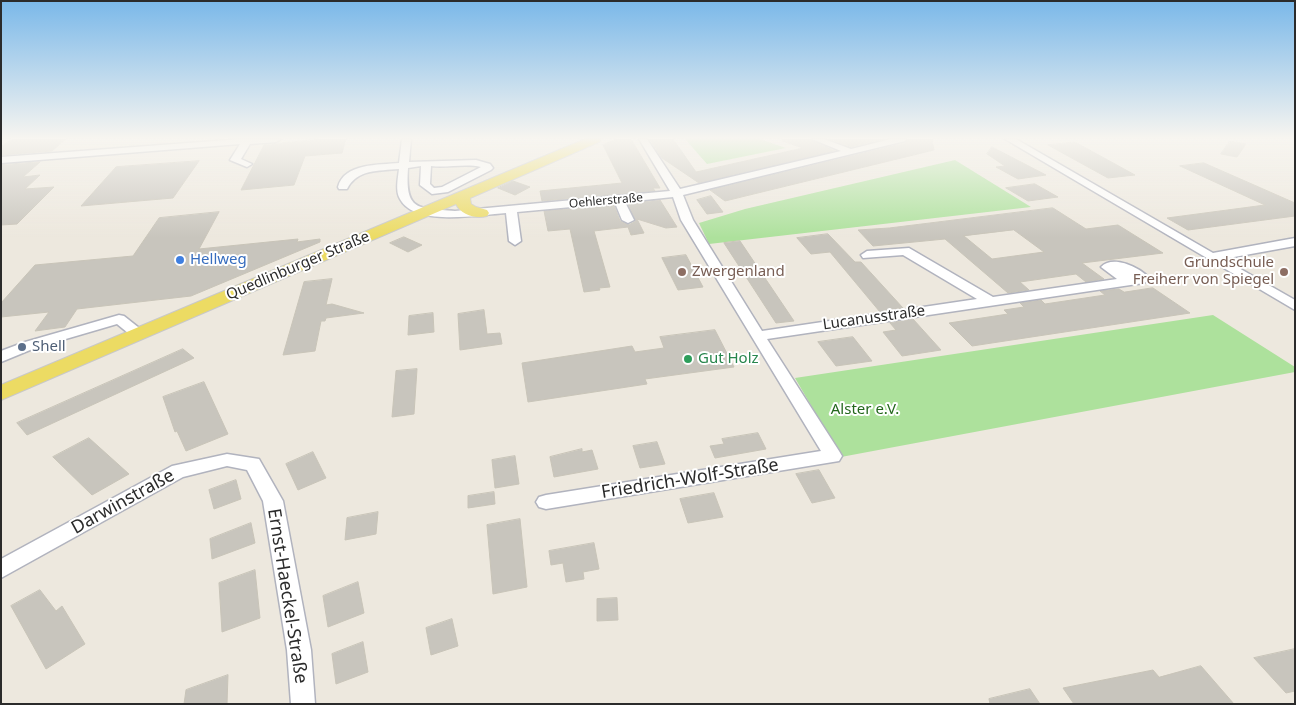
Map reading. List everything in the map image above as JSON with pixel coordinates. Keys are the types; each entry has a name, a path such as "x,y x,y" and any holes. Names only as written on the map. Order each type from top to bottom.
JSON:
{"main road":[{"name":"Quedlinburger Straße","path":"1,393 518,172"},
{"path":"462,196 464,206 470,210 482,213"}],"street":[{"path":"343,187 353,172"},
{"path":"404,172 404,198 411,207 423,212"},
{"path":"426,172 425,186 432,191 444,190 480,172"},
{"path":"663,172 686,213 687,220 756,336"},
{"name":"Oehlerstraße","path":"423,212 443,215 482,213 676,194 769,172"},
{"path":"1066,172 1295,306"},
{"path":"619,200 628,220"},
{"path":"511,210 515,241"},
{"path":"1211,257 1295,242"},
{"path":"867,255 905,251 991,302"},
{"name":"Lucanusstraße","path":"756,336 1129,281"},
{"path":"1,357 30,346 119,319 138,334"},
{"name":"Friedrich-Wolf-Straße","path":"546,502 833,456 756,336"},
{"name":"Darwinstraße","path":"1,569 178,471 227,460 253,464"},
{"name":"Ernst-Haeckel-Straße","path":"253,464 273,501 299,650 303,704"}],"green space":[{"path":"904,172 974,172 1031,207 709,244 699,223 745,209"},
{"name":"Alster e.V.","path":"1213,315 1295,367 1295,372 841,457 795,378"}],"building":[{"path":"1,172 29,172 23,177 40,175 25,189 54,187 17,224 1,225"},
{"path":"112,172 191,172 173,198 81,206"},
{"path":"250,172 299,172 294,185 241,190"},
{"path":"616,172 650,172 660,188 653,188 655,191 542,201 540,191 622,183"},
{"path":"683,172 746,172 699,183"},
{"path":"785,172 844,172 725,201 710,190"},
{"path":"1005,172 1040,172 1046,175 1018,179"},
{"path":"1097,172 1129,172 1135,175 1108,178"},
{"path":"1193,172 1224,172 1295,203 1295,216 1188,230 1167,218 1265,205"},
{"path":"513,181 530,187 515,195 498,188"},
{"path":"1035,184 1058,197 1028,201 1006,188"},
{"path":"711,196 723,212 707,214 697,200"},
{"path":"660,200 677,227 666,228 637,219 644,233 631,235 628,227 594,231 610,287 584,292 570,229 548,231 544,211 614,205 620,221 629,225 636,221 628,204"},
{"path":"1053,208 1086,229 1118,225 1163,253 1082,263 1104,279 1086,282 1076,274 1020,282 1029,290 1008,293 945,239 873,246 858,230","holes":["1014,230 1044,252 992,259 964,236"]},
{"name":"Hellweg","path":"219,212 199,249 298,239 297,242 320,239 320,242 191,296 77,309 65,327 35,331 49,312 1,317 1,303 35,265 133,256 159,218"},
{"path":"828,234 855,262 861,262 903,308 880,312 830,252 811,254 797,238"},
{"path":"404,237 422,245 408,252 390,243"},
{"path":"740,241 794,321 776,323 724,243"},
{"name":"Zwergenland","path":"686,255 703,287 678,290 662,258"},
{"path":"332,279 326,305 332,304 364,313 326,318 325,321 321,321 315,351 283,355 304,282"},
{"path":"1153,288 1190,313 972,346 949,323 1008,314 1004,310 1024,307 1020,303 1041,300 1045,304 1105,295 1100,291 1119,289 1124,292"},
{"path":"484,310 487,334 500,333 502,344 460,350 458,314"},
{"path":"433,313 434,332 408,335 409,316"},
{"path":"913,319 941,350 902,356 883,332 896,330 890,323"},
{"path":"715,330 734,367 645,379 647,384 528,402 522,363 632,346 635,352 664,348 660,337"},
{"path":"853,337 872,361 836,366 818,342"},
{"path":"183,349 194,358 27,435 17,423"},
{"path":"417,369 414,414 392,417 396,371"},
{"path":"204,382 228,434 186,451 177,431 175,432 163,397"},
{"path":"758,433 766,449 715,458 710,446 724,444 722,439"},
{"path":"89,438 129,474 92,495 53,457"},
{"path":"657,442 665,464 640,468 633,446"},
{"path":"582,449 582,452 592,450 598,469 554,477 550,457"},
{"path":"313,452 326,478 298,490 286,464"},
{"path":"515,456 519,484 495,488 492,460"},
{"path":"819,470 835,498 812,503 796,474"},
{"path":"236,480 241,499 214,509 209,490"},
{"path":"494,492 495,504 468,508 468,496"},
{"path":"714,493 723,517 688,523 680,499"},
{"path":"378,512 376,534 345,540 347,518"},
{"path":"520,519 527,587 493,594 487,525"},
{"path":"251,523 255,543 212,559 210,539"},
{"path":"594,543 599,569 583,572 584,579 566,582 563,563 551,565 549,551"},
{"path":"255,570 260,618 222,632 219,583"},
{"path":"358,582 364,613 328,627 323,596"},
{"path":"40,590 56,611 62,606 85,644 46,669 11,606"},
{"path":"617,598 618,620 597,621 597,599"},
{"path":"452,619 458,646 431,655 426,628"},
{"path":"363,642 368,672 336,684 332,654"},
{"path":"1295,649 1295,691 1286,693 1254,658"},
{"path":"1201,666 1234,704 1074,704 1063,688 1153,670 1159,677"},
{"path":"228,675 227,704 184,704 186,690"},
{"path":"1030,689 1040,704 990,704 989,699"}],"place":[{"name":"Hellweg","path":"180,260"},
{"name":"Zwergenland","path":"682,272"},
{"name":"Grundschule Freiherr von Spiegel","path":"1284,272"},
{"name":"Shell","path":"22,347"},
{"name":"Gut Holz","path":"688,359"}]}
